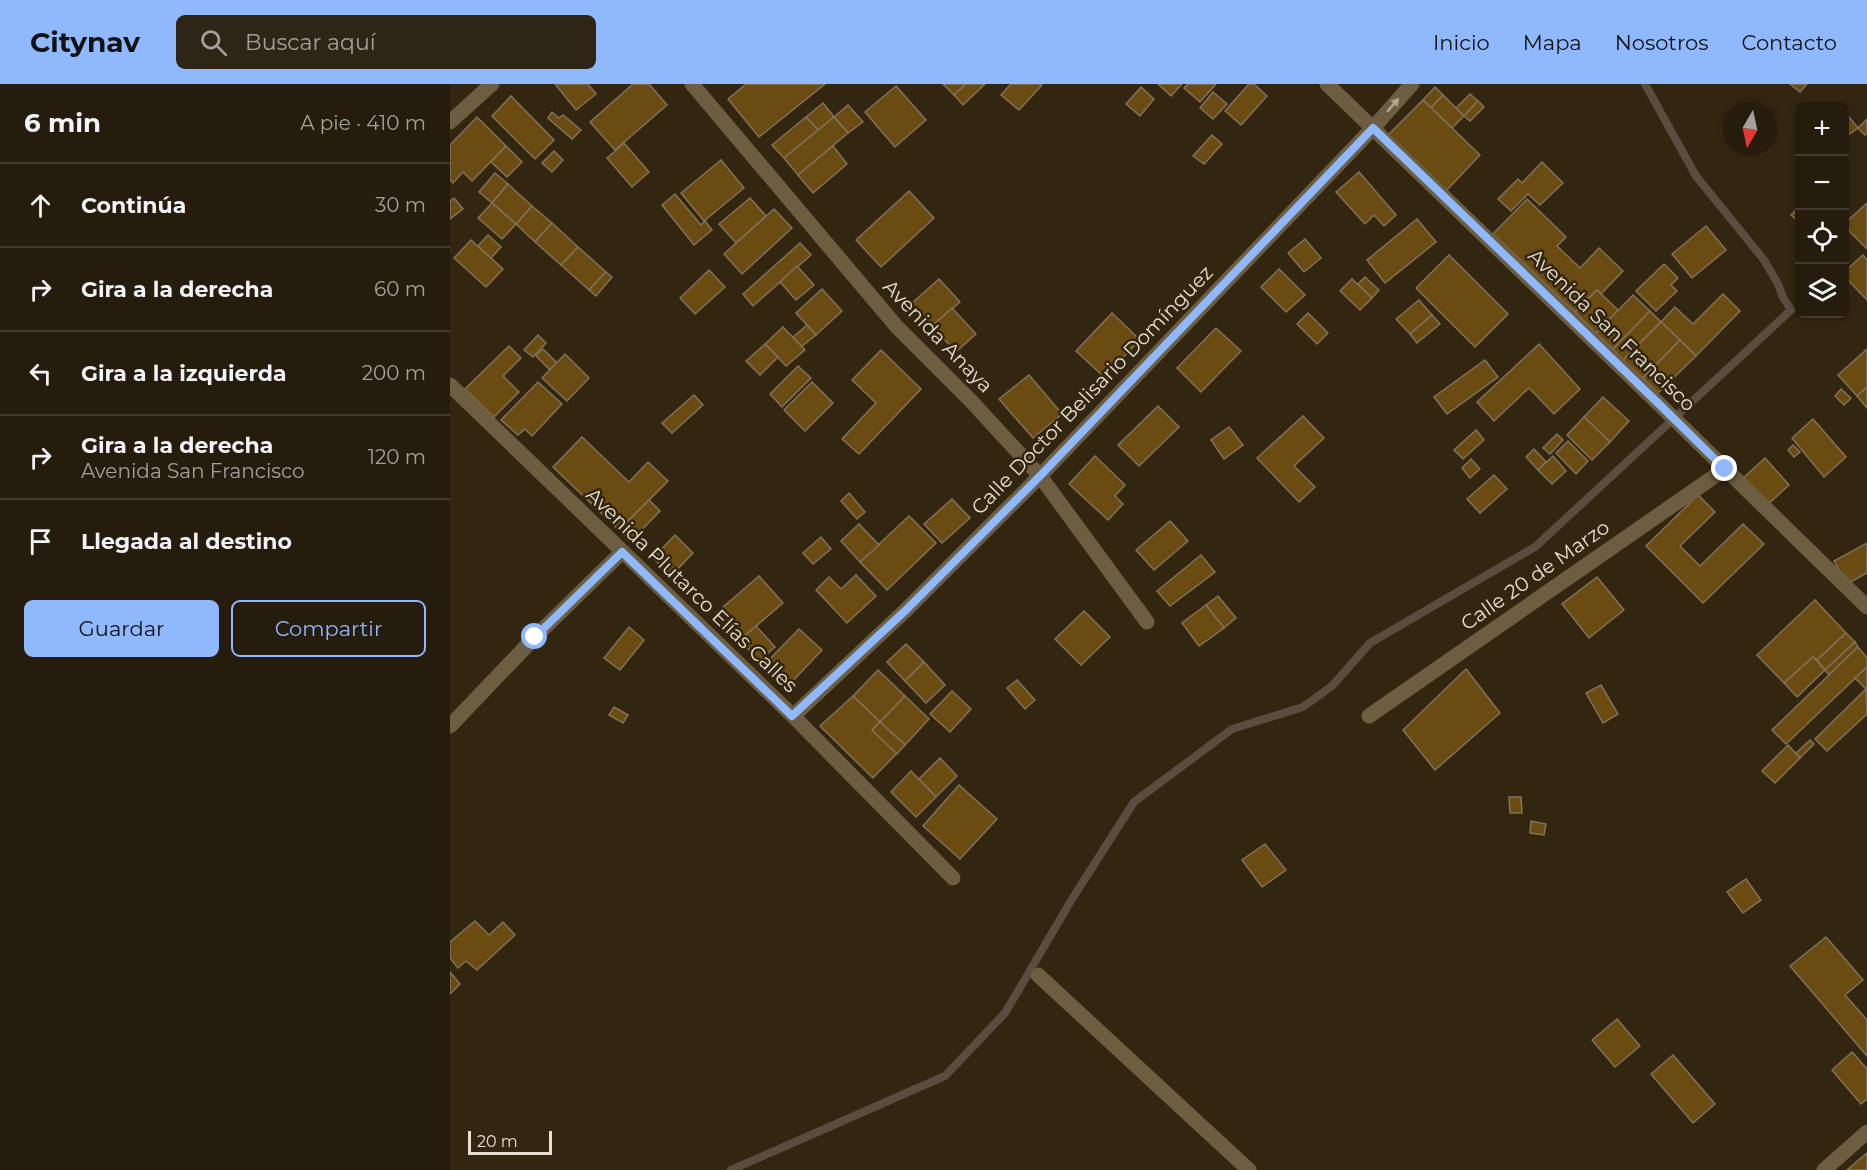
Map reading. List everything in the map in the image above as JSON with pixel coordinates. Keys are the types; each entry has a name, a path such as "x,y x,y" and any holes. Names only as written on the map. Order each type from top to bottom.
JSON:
{"street":[{"path":"450,122 492,84"},
{"name":"Avenida Anaya","path":"692,84 897,327 972,402 1040,476 1147,622"},
{"name":"Avenida San Francisco","path":"1327,84 1867,607"},
{"name":"Calle Doctor Belisario Domínguez","path":"792,716 906,610 1040,476 1373,128 1412,84"},
{"name":"Avenida Plutarco Elías Calles","path":"452,392 792,716 953,878"},
{"name":"Calle 20 de Marzo","path":"1369,716 1725,469"},
{"path":"450,726 535,637 622,552"},
{"path":"1038,975 1249,1170"},
{"path":"1824,1170 1867,1132"}],"building":[{"path":"555,84 588,84 596,94 576,110"},
{"path":"633,84 649,84 667,105 615,150 590,122"},
{"path":"746,84 825,84 759,137 728,99"},
{"path":"943,84 966,84 954,95"},
{"path":"966,84 985,84 963,105 954,95"},
{"path":"1011,84 1042,85 1019,110 1001,95"},
{"path":"1158,84 1182,84 1171,96"},
{"path":"1188,84 1216,84 1200,102 1184,88"},
{"path":"1249,84 1254,84 1267,96 1241,125 1225,111"},
{"path":"1790,84 1807,84 1800,92"},
{"path":"896,86 926,120 895,147 865,112"},
{"path":"1141,87 1154,99 1140,116 1126,104"},
{"path":"1435,87 1443,95 1431,108 1423,100"},
{"path":"1213,92 1227,104 1213,119 1200,108"},
{"path":"1470,94 1478,101 1464,116 1456,108"},
{"path":"1443,95 1464,116 1452,128 1431,108"},
{"path":"511,96 554,140 535,159 492,116"},
{"path":"1423,100 1480,155 1446,191 1388,135"},
{"path":"1478,101 1484,107 1470,121 1464,116"},
{"path":"823,103 834,117 818,130 806,117"},
{"path":"848,105 863,122 848,133 834,117"},
{"path":"552,112 559,118 563,115 581,130 572,139 548,118"},
{"path":"477,117 506,146 472,181 463,172 453,183 450,180 450,145"},
{"path":"806,117 818,130 784,158 772,145"},
{"path":"834,117 848,133 798,175 784,158"},
{"path":"1849,117 1858,128 1849,134"},
{"path":"1867,119 1867,133 1865,135 1858,128"},
{"path":"1212,135 1222,144 1204,164 1193,156"},
{"path":"624,143 649,172 632,187 607,158"},
{"path":"506,146 522,162 507,177 491,162"},
{"path":"833,146 847,164 813,193 798,175"},
{"path":"554,151 563,160 552,172 542,163"},
{"path":"721,160 744,188 704,221 681,193"},
{"path":"1542,162 1563,183 1540,205 1528,194 1511,211 1498,199 1518,179 1522,183"},
{"path":"1359,172 1396,215 1384,226 1374,215 1365,224 1336,192"},
{"path":"495,173 508,184 492,203 479,192"},
{"path":"508,184 532,206 516,224 492,203"},
{"path":"909,191 934,218 881,267 856,240"},
{"path":"675,194 701,225 705,221 712,230 694,245 662,205"},
{"path":"454,198 463,209 450,219 450,201"},
{"path":"750,198 766,216 736,243 719,224"},
{"path":"1527,199 1566,237 1557,246 1580,268 1599,248 1623,271 1601,294 1597,290 1575,312 1493,234"},
{"path":"492,203 516,224 502,239 478,218"},
{"path":"1867,203 1867,249 1849,231 1849,219"},
{"path":"532,206 552,223 535,242 516,224"},
{"path":"774,209 792,228 742,274 724,254"},
{"path":"1417,219 1436,242 1385,283 1367,260"},
{"path":"552,223 578,247 561,265 535,242"},
{"path":"1706,226 1726,250 1692,278 1672,254"},
{"path":"488,235 501,247 491,258 478,246"},
{"path":"1305,239 1321,258 1304,272 1288,253"},
{"path":"471,240 503,269 486,287 454,258"},
{"path":"800,243 811,255 753,306 743,294"},
{"path":"578,247 606,272 589,290 561,265"},
{"path":"1449,255 1508,314 1475,347 1416,288"},
{"path":"1863,255 1867,260 1867,300 1849,281 1849,268"},
{"path":"1664,264 1678,278 1671,285 1677,291 1656,311 1636,291"},
{"path":"797,266 814,285 796,300 780,282"},
{"path":"1279,269 1305,295 1286,312 1261,287"},
{"path":"709,270 725,287 695,314 680,298"},
{"path":"606,272 612,277 596,296 589,290"},
{"path":"1365,277 1379,290 1372,298 1358,284"},
{"path":"939,279 960,302 932,326 911,304"},
{"path":"1352,279 1372,298 1360,310 1340,291"},
{"path":"822,289 842,311 816,335 796,313"},
{"path":"1597,290 1619,311 1596,333 1575,312"},
{"path":"1723,294 1740,311 1696,356 1661,322 1675,307 1693,324"},
{"path":"1633,295 1650,311 1613,349 1596,333"},
{"path":"1419,300 1432,315 1410,334 1396,319"},
{"path":"952,308 976,334 956,352 932,326"},
{"path":"1650,311 1661,322 1623,360 1613,349"},
{"path":"1112,313 1140,340 1104,377 1076,351"},
{"path":"1308,313 1328,333 1317,344 1297,324"},
{"path":"1432,315 1440,324 1417,343 1410,334"},
{"path":"1661,322 1680,340 1643,378 1623,360"},
{"path":"807,325 816,335 801,347 793,337"},
{"path":"783,327 805,350 786,366 765,344"},
{"path":"1216,328 1241,351 1201,392 1177,368"},
{"path":"538,335 546,343 533,357 524,350"},
{"path":"1680,340 1696,356 1658,393 1643,378"},
{"path":"765,344 778,357 760,375 746,361"},
{"path":"1539,344 1580,389 1554,414 1529,388 1494,421 1477,402"},
{"path":"509,346 521,358 503,376 519,392 494,417 465,389"},
{"path":"543,349 557,363 550,370 536,356"},
{"path":"1867,349 1867,387 1857,396 1838,375"},
{"path":"881,350 921,389 859,454 842,439 876,403 852,380"},
{"path":"565,354 589,378 567,401 542,378"},
{"path":"1485,360 1498,377 1447,414 1434,397"},
{"path":"798,366 811,378 782,407 770,394"},
{"path":"1029,375 1062,414 1033,438 999,399"},
{"path":"538,382 562,404 532,436 525,429 518,435 501,420"},
{"path":"812,382 833,403 805,431 784,410"},
{"path":"1867,387 1867,408 1857,396"},
{"path":"1841,389 1851,398 1844,405 1835,396"},
{"path":"694,395 703,405 672,433 662,423"},
{"path":"1603,397 1629,421 1610,442 1584,417"},
{"path":"1158,406 1179,427 1139,466 1118,445"},
{"path":"1303,416 1324,438 1294,466 1315,487 1299,502 1257,458"},
{"path":"1584,417 1610,442 1592,460 1567,435"},
{"path":"1813,419 1846,457 1824,477 1792,438"},
{"path":"1229,427 1243,445 1224,459 1211,440"},
{"path":"1476,430 1484,440 1463,459 1454,450"},
{"path":"1557,434 1563,440 1550,454 1543,448"},
{"path":"582,437 629,482 648,462 668,481 619,530 553,467"},
{"path":"1568,441 1588,461 1576,474 1556,453"},
{"path":"1793,445 1800,452 1794,457 1788,450"},
{"path":"1534,449 1546,462 1538,470 1526,457"},
{"path":"1095,456 1125,485 1115,496 1123,504 1108,520 1069,484"},
{"path":"1553,456 1566,471 1552,484 1538,470"},
{"path":"1765,458 1789,485 1766,506 1742,479"},
{"path":"1471,459 1480,469 1470,478 1462,468"},
{"path":"1494,475 1507,489 1480,513 1467,499"},
{"path":"849,493 865,512 857,519 841,501"},
{"path":"1698,495 1715,512 1680,546 1700,566 1743,524 1764,544 1703,603 1646,546"},
{"path":"952,499 970,518 942,543 924,524"},
{"path":"649,500 660,511 631,541 619,530"},
{"path":"909,516 936,543 887,590 860,562"},
{"path":"1170,521 1188,541 1154,570 1136,550"},
{"path":"859,524 879,545 860,562 841,541"},
{"path":"675,535 693,553 671,576 653,558"},
{"path":"821,537 831,549 813,564 803,553"},
{"path":"1867,543 1867,573 1847,584 1834,561"},
{"path":"1201,555 1215,572 1170,606 1157,591"},
{"path":"856,575 876,596 847,623 816,590 829,577 841,589"},
{"path":"759,576 783,603 740,640 716,613"},
{"path":"1597,577 1624,610 1589,638 1562,604"},
{"path":"1218,596 1236,618 1224,628 1206,605"},
{"path":"1815,600 1846,633 1817,660 1813,657 1784,683 1757,655"},
{"path":"1206,605 1224,628 1199,646 1182,623"},
{"path":"1084,611 1110,637 1081,665 1055,639"},
{"path":"756,626 775,647 759,661 740,640"},
{"path":"629,627 644,640 620,670 604,658"},
{"path":"799,629 822,650 787,687 764,665"},
{"path":"1846,633 1855,642 1825,670 1817,660"},
{"path":"1855,642 1858,647 1829,675 1825,670"},
{"path":"906,644 924,662 905,681 887,662"},
{"path":"1858,647 1867,658 1867,667 1786,744 1772,730"},
{"path":"1813,657 1825,670 1797,697 1784,683"},
{"path":"924,662 945,685 926,703 905,681"},
{"path":"1867,667 1867,689 1866,689 1855,678"},
{"path":"1466,669 1500,713 1435,770 1403,730"},
{"path":"878,670 905,696 880,722 853,696"},
{"path":"1017,680 1035,700 1025,709 1007,688"},
{"path":"1601,685 1618,714 1603,723 1586,693"},
{"path":"1866,689 1867,714 1827,751 1815,739"},
{"path":"952,691 971,709 950,732 930,714"},
{"path":"853,696 880,722 872,730 897,753 873,778 820,726"},
{"path":"905,696 929,719 905,745 880,722"},
{"path":"614,707 628,715 623,723 609,715"},
{"path":"880,722 905,745 897,754 872,730"},
{"path":"1810,740 1814,744 1800,758 1796,753"},
{"path":"1788,745 1800,758 1775,783 1762,771"},
{"path":"940,758 957,776 936,797 919,779"},
{"path":"911,771 936,797 916,817 891,792"},
{"path":"959,785 997,819 960,859 923,826"},
{"path":"1509,797 1521,797 1522,813 1510,813"},
{"path":"1531,821 1546,824 1544,835 1530,833"},
{"path":"1265,844 1286,870 1262,887 1242,860"},
{"path":"1746,879 1761,900 1743,913 1727,892"},
{"path":"475,921 489,935 503,922 515,935 477,970 466,961 458,968 450,958 450,942"},
{"path":"1826,937 1863,980 1845,995 1867,1020 1867,1056 1790,966"},
{"path":"450,972 460,984 450,994"},
{"path":"1617,1019 1640,1046 1615,1067 1592,1040"},
{"path":"1852,1052 1867,1069 1867,1099 1861,1104 1832,1070"},
{"path":"1673,1055 1715,1104 1693,1123 1651,1074"},
{"path":"1867,1153 1867,1170 1847,1170"}],"waterway":[{"path":"731,1170 945,1076 1005,1013 1072,899 1134,802 1232,729 1303,707 1332,686 1370,643 1535,547 1791,310 1764,260 1696,176 1645,84"}],"route":[{"path":"535,637 622,552 792,716 906,610 1040,476 1373,128 1725,469"}]}
